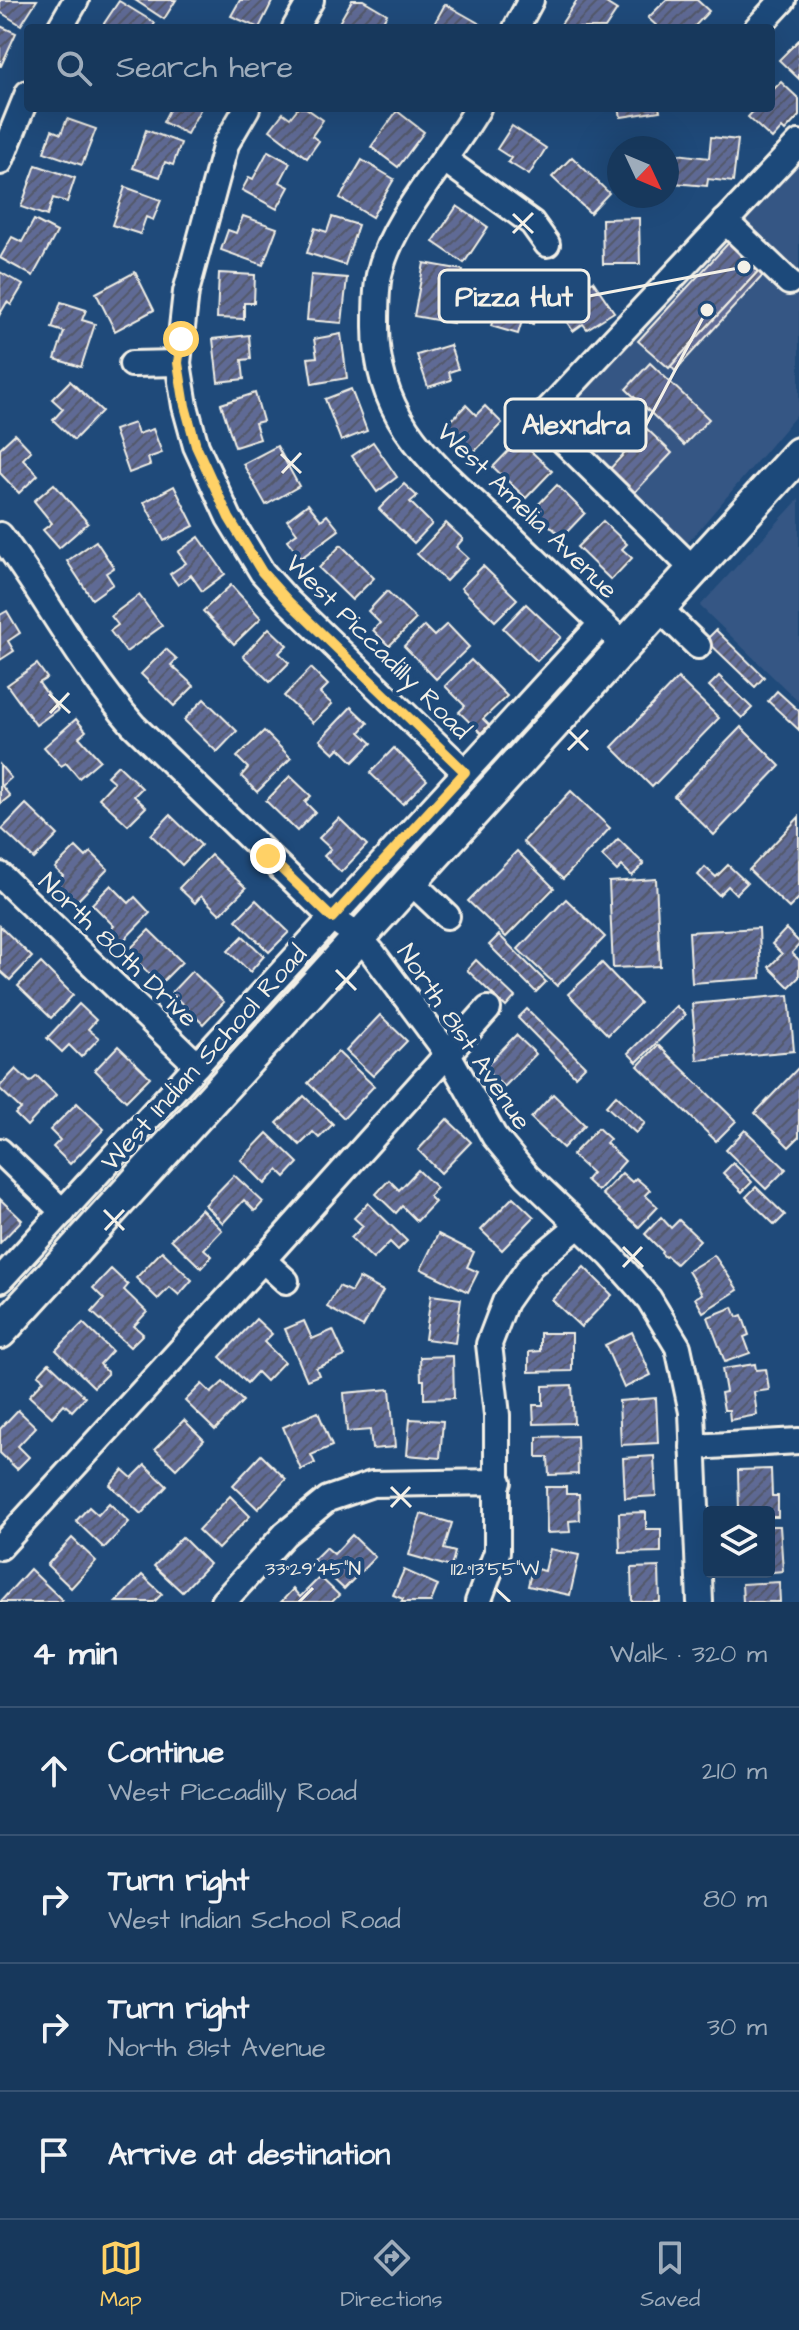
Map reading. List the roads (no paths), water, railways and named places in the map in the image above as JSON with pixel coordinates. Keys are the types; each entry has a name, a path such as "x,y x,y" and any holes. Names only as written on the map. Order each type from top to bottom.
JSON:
{"main road":[{"name":"West Indian School Road","path":"0,1332 799,454"}],"street":[{"path":"62,24 76,0"},
{"path":"297,24 311,0"},
{"path":"518,24 531,0"},
{"path":"761,24 783,0"},
{"path":"0,162 24,103"},
{"name":"West Piccadilly Road","path":"245,112 226,144 186,292 178,363 196,446 229,518 262,572 289,602 465,772"},
{"name":"West Amelia Avenue","path":"475,112 406,215 379,275 376,339 384,385 399,418 421,451 625,645"},
{"path":"694,570 549,427 549,409 799,143"},
{"path":"445,160 532,223 547,244"},
{"path":"725,221 789,282"},
{"path":"132,364 178,363"},
{"name":"North 81st Avenue","path":"0,535 109,698 332,918 359,937 448,1054 494,1136 527,1176 611,1256 649,1299 678,1347 692,1412 700,1602"},
{"path":"659,608 698,646"},
{"name":"West Indian School Road","path":"0,1280 602,623"},
{"name":"North 80th Drive","path":"0,875 197,1065"},
{"path":"410,881 447,916"},
{"path":"0,1547 488,1009"},
{"path":"0,1151 63,1212"},
{"path":"478,1602 497,1552 497,1415 489,1344 505,1302 531,1265 578,1226"},
{"path":"263,1260 286,1281"},
{"path":"693,1447 799,1441"},
{"path":"223,1602 285,1534 328,1499 372,1484 499,1482"}],"place":[{"name":"Pizza Hut","path":"744,267"},
{"name":"Alexndra","path":"707,310"}]}
